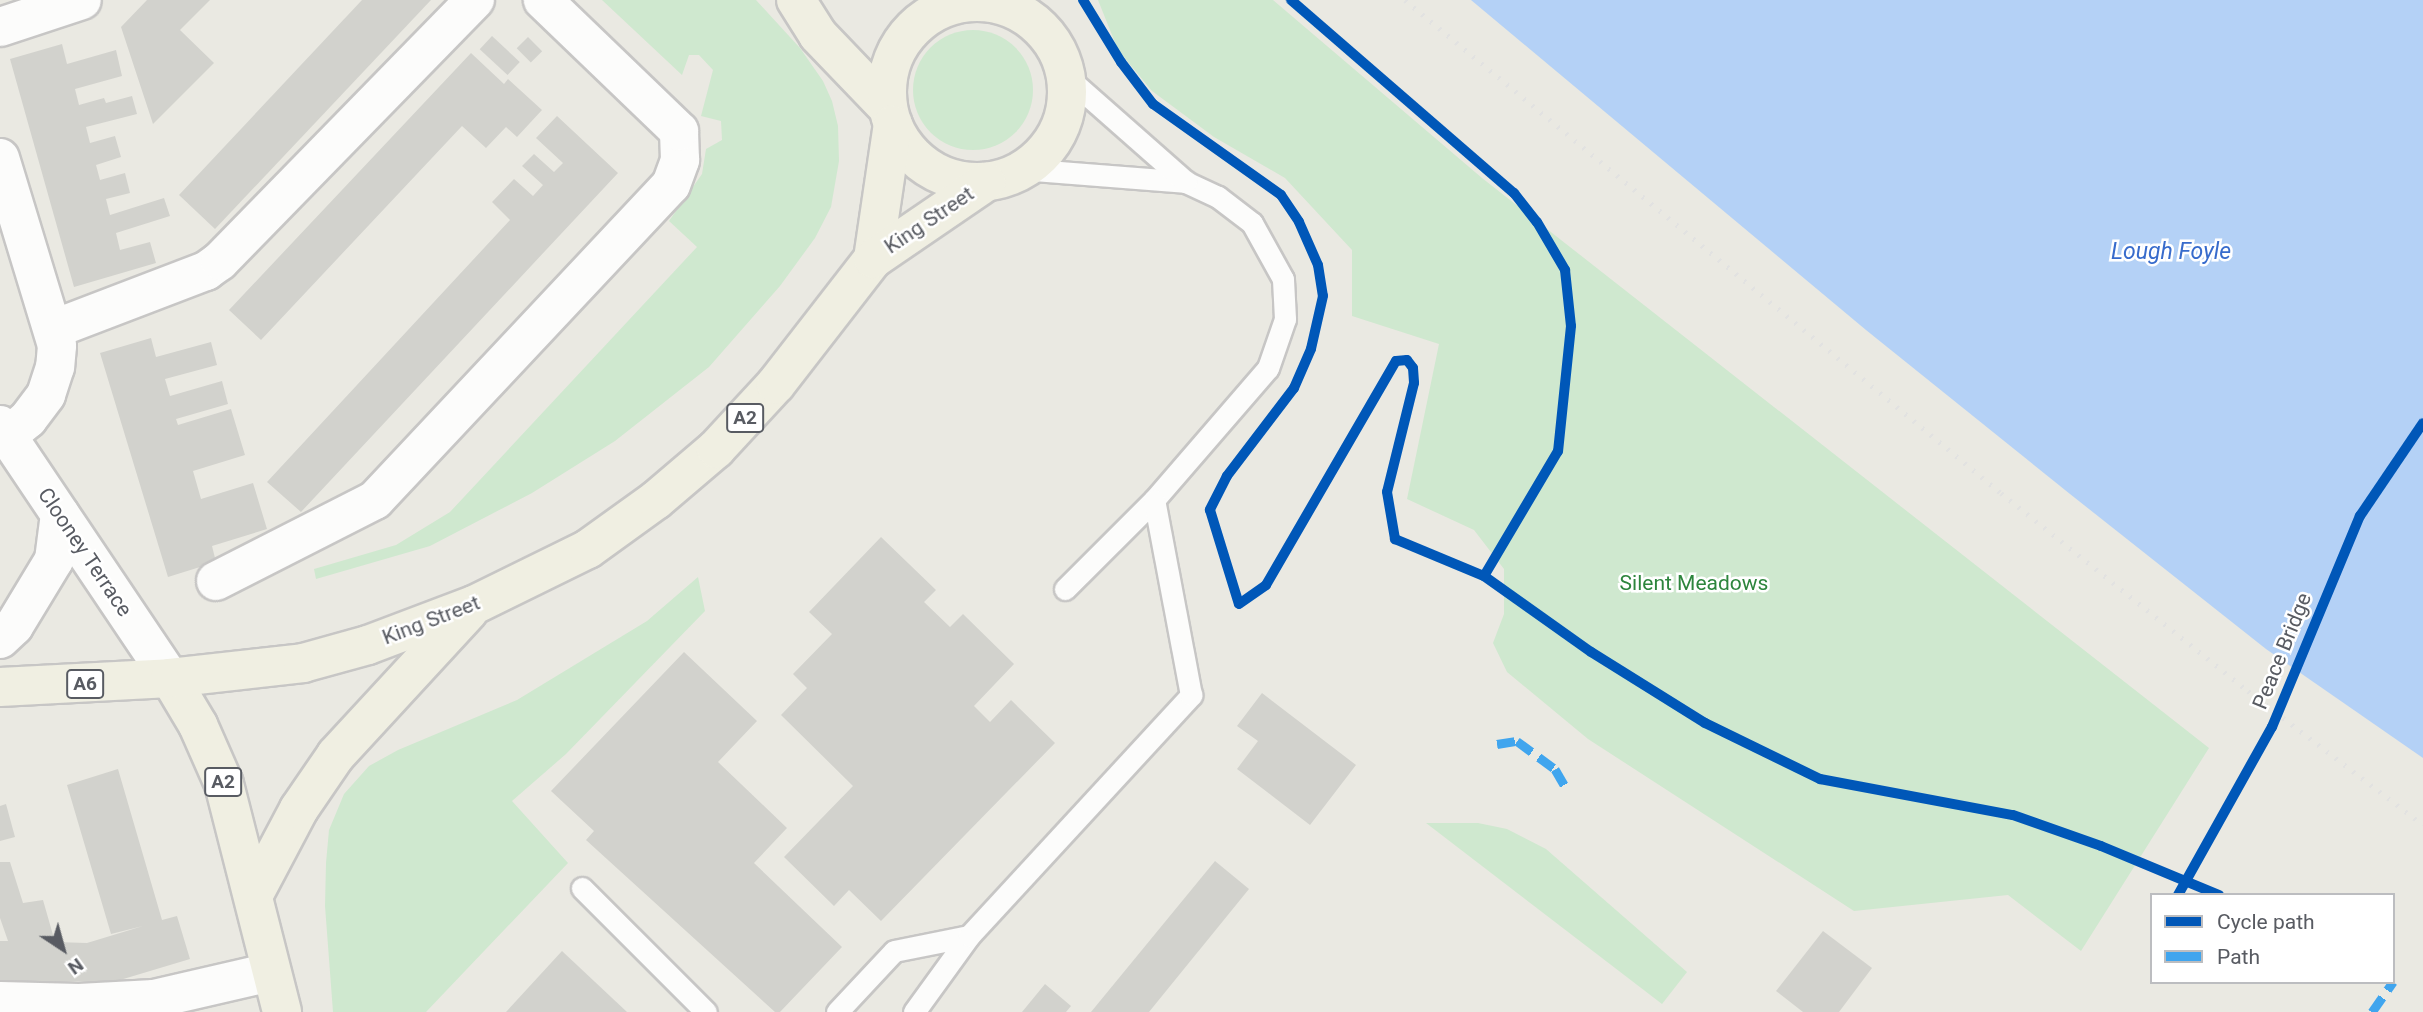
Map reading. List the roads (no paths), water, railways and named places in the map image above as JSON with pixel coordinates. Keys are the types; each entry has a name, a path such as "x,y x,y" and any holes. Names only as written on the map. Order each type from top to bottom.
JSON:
{"highway":[{"name":"A2","path":"796,0 818,35 891,116 907,149 924,164 952,179 986,182 1022,170 1039,157 1060,128 1068,97 1067,77 1052,41 1026,15 998,4 962,1 932,14 915,27 901,44 888,80 891,116"},
{"name":"King Street","path":"873,258 891,116"},
{"name":"King Street","path":"170,678 303,663 368,645 474,605 588,549 656,500 716,449 776,384 873,258 986,182"},
{"path":"254,894 299,809 336,755 474,605"},
{"name":"A2","path":"170,678 198,725 224,784 282,1012"},
{"name":"A6","path":"0,687 170,678"}],"street":[{"path":"0,27 82,0"},
{"path":"54,329 206,271 220,261 475,0"},
{"path":"216,581 374,500 671,186 680,160 679,131 543,0"},
{"path":"0,158 57,346 55,368 46,395 28,419 4,430"},
{"name":"Clooney Terrace","path":"4,430 170,678"},
{"path":"0,639 14,626 54,560 60,514"},
{"path":"0,1001 79,1003 154,999 271,972"}],"lane":[{"path":"1065,589 1154,500 1268,368 1285,319 1283,279 1252,223 1218,197 1186,182 1067,77"},
{"path":"1022,170 1186,182"},
{"path":"914,1012 970,936 1191,695 1154,500"},
{"path":"582,888 706,1012"},
{"path":"837,1012 894,951 970,936"}],"water":[{"name":"Lough Foyle","path":"1471,0 2423,0 2423,758 2266,649 2070,494 1866,330"}],"railway":[{"path":"1405,0 2001,493 2248,691 2423,825"}],"park label":[{"name":"Silent Meadows","path":"1694,583"}]}
